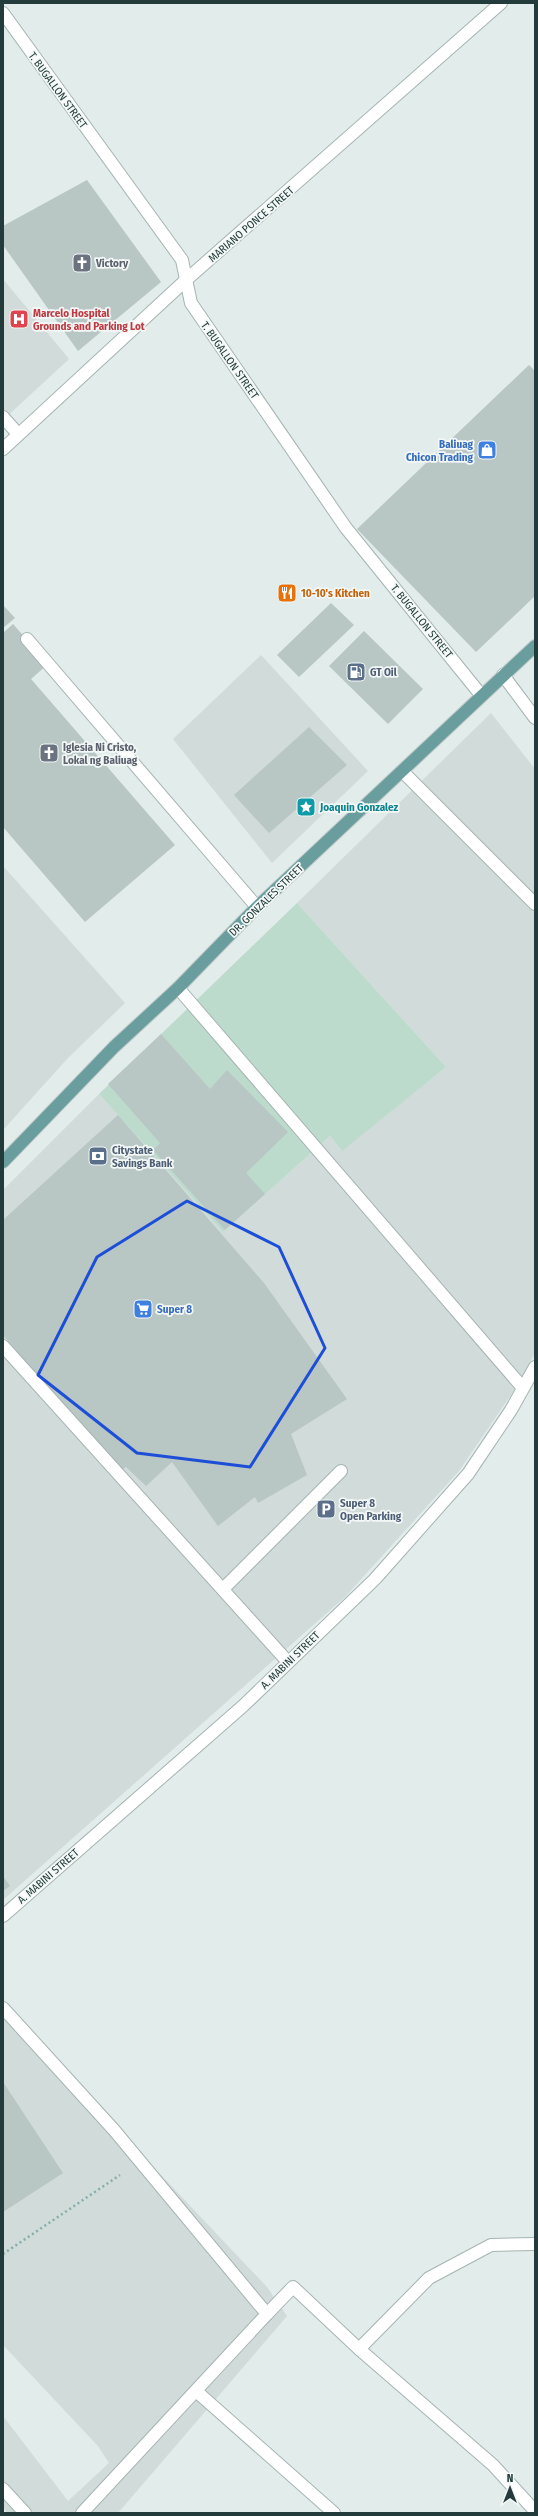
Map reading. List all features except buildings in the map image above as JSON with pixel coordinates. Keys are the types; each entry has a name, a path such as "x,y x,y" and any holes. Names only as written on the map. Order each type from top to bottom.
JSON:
{"main road":[{"name":"DR. GONZALES STREET","path":"3,1162 114,1047 178,988 258,907 481,695 535,646"}],"street":[{"name":"MARIANO PONCE STREET","path":"3,449 186,280 501,3"},
{"name":"T. BUGALLON STREET","path":"3,13 182,260 191,303 346,528 481,695"},
{"path":"3,417 18,434"},
{"path":"27,639 258,907"},
{"path":"503,675 535,718"},
{"path":"402,771 535,904"},
{"path":"178,988 523,1388"},
{"path":"3,1346 288,1662"},
{"name":"A. MABINI STREET","path":"3,1916 243,1706 375,1580 468,1474 510,1410 535,1367"},
{"path":"223,1589 340,1471"},
{"path":"3,2008 114,2130 267,2314"},
{"path":"359,2349 429,2278 491,2245 535,2244"},
{"path":"82,2513 293,2287 359,2349 493,2465 535,2511"},
{"path":"196,2390 334,2513"},
{"path":"3,2489 25,2513"}],"path":[{"path":"3,2254 140,2162"}],"highlighted area":[{"path":"187,1201 279,1247 325,1348 250,1467 137,1453 38,1375 97,1257"}],"shaded area":[{"name":"Marcelo Hospital Grounds and Parking Lot","path":"3,279 69,359 3,420"},
{"path":"261,655 368,771 272,863 173,739"},
{"path":"491,713 535,769 535,1353 519,1383 459,1471 345,1597 3,1900 3,1190 99,1094 223,1232 330,1136 341,1150 446,1067 297,903"},
{"path":"3,866 125,1003 67,1059 3,1130"},
{"path":"3,2008 267,2287 287,2316 118,2513 7,2513 3,2506 3,2416 68,2501 109,2463 98,2446 3,2345"}],"green space":[{"path":"297,903 446,1067 342,1151 330,1136 223,1232 99,1094"}],"place":[{"name":"Victory","path":"82,263"},
{"name":"Marcelo Hospital Grounds and Parking Lot","path":"19,319"},
{"name":"Baliuag Chicon Trading","path":"487,450"},
{"name":"10-10's Kitchen","path":"287,593"},
{"name":"GT Oil","path":"356,672"},
{"name":"Iglesia Ni Cristo, Lokal ng Baliuag","path":"49,753"},
{"name":"Joaquin Gonzalez","path":"306,807"},
{"name":"Citystate Savings Bank","path":"98,1156"},
{"name":"Super 8","path":"143,1309"},
{"name":"Super 8 Open Parking","path":"326,1509"}]}
